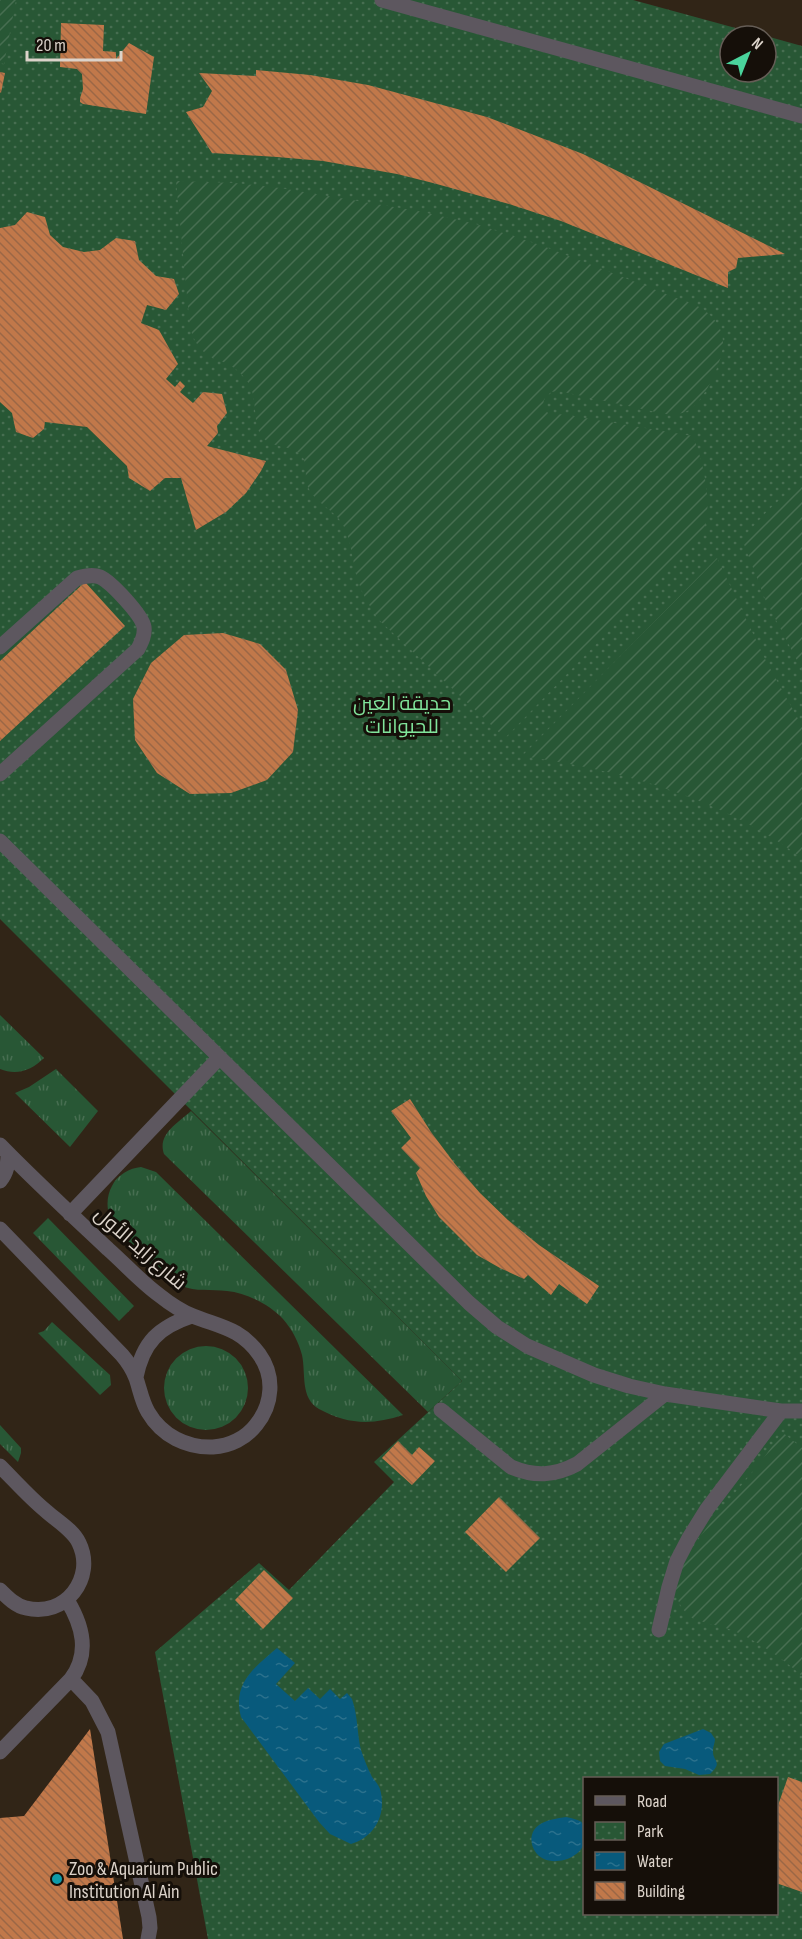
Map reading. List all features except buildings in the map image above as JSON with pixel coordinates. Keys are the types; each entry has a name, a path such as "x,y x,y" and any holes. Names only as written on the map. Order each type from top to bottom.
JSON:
{"street":[{"path":"382,0 802,116"},
{"path":"0,646 77,578 89,575 101,577 111,585 138,614 144,629 143,639 138,649 0,774"},
{"path":"0,841 469,1303 497,1327 527,1346 594,1375 629,1386 665,1394 781,1411 802,1411"},
{"path":"70,1214 219,1058"},
{"path":"0,1181 8,1165 4,1150"},
{"name":"شارع زايد الأول","path":"0,1228 122,1355 136,1377 148,1413 171,1437 186,1444 219,1447 244,1437 262,1418 268,1402 270,1385 268,1368 258,1352 221,1324 192,1316 157,1294 4,1150"},
{"path":"136,1377 140,1360 148,1344 160,1331 192,1316"},
{"path":"441,1410 511,1467 524,1473 551,1475 577,1464 665,1394"},
{"path":"659,1630 674,1569 689,1538 707,1509 781,1411"},
{"path":"0,1466 78,1540 83,1553 84,1566 82,1579 76,1591 67,1600 54,1607 40,1610 26,1608 13,1602 0,1590"},
{"path":"0,1752 78,1669 83,1644 81,1628 67,1600"},
{"path":"71,1679 92,1701 108,1732 149,1917 148,1939"}],"green space":[{"name":"حديقة العين للحيوانات","path":"0,0 633,0 721,24 718,24 718,84 778,84 778,39 802,46 802,1939 208,1939 155,1652 259,1563 289,1590 394,1482 374,1462 462,1381 0,919"},
{"path":"0,0 16,0 4,64 0,63"},
{"path":"176,181 235,183 280,188 418,211 476,224 543,246 702,308 719,327 723,342 717,368 708,388 697,403 686,412 665,414 559,391 551,392 544,399 543,407 548,413 693,436 705,481 707,516 703,531 691,546 505,738 379,620 360,586 350,544 342,523 319,502 308,487 302,456 294,450 266,441 262,437 258,431 254,400 249,384 229,365 206,354 194,339 190,327"},
{"path":"802,484 802,670 765,599 742,539 777,502"},
{"path":"717,558 766,661 802,726 802,858 770,836 737,818 668,789 597,770 522,756"},
{"path":"0,1015 44,1058 24,1071 12,1072 0,1069"},
{"path":"56,1069 98,1111 70,1147 15,1093 29,1087"},
{"path":"191,1111 462,1381 428,1412 164,1154 163,1141 166,1135"},
{"path":"141,1167 156,1172 403,1415 381,1421 361,1422 340,1418 319,1409 309,1399 306,1392 302,1355 297,1341 278,1314 242,1294 182,1286 153,1268 118,1229 108,1209 109,1193 114,1182 124,1173"},
{"path":"48,1218 134,1306 119,1321 33,1233"},
{"path":"52,1322 110,1375 111,1385 100,1395 38,1333 44,1331"},
{"path":"206,1346 222,1349 236,1358 245,1372 248,1388 245,1404 236,1418 222,1427 206,1430 190,1427 176,1418 167,1404 164,1388 167,1372 176,1358 190,1349"},
{"path":"0,1425 21,1448 18,1462 0,1444"},
{"path":"782,1432 802,1448 802,1676 752,1640 734,1631 690,1616 679,1603 676,1592 677,1581 690,1552"}],"water":[{"path":"277,1648 295,1663 276,1684 295,1701 308,1688 320,1699 330,1689 340,1699 347,1693 352,1699 361,1750 382,1798 377,1823 367,1836 359,1841 351,1844 330,1834 241,1717 239,1705 242,1686 260,1662"},
{"path":"703,1729 711,1733 715,1739 713,1754 717,1764 710,1774 699,1775 685,1769 665,1766 660,1761 659,1752 664,1744"},
{"path":"566,1817 583,1824 583,1845 578,1853 561,1861 549,1861 536,1852 533,1848 532,1833 542,1823"}],"place":[{"name":"Zoo & Aquarium Public Institution Al Ain","path":"57,1879"}]}
